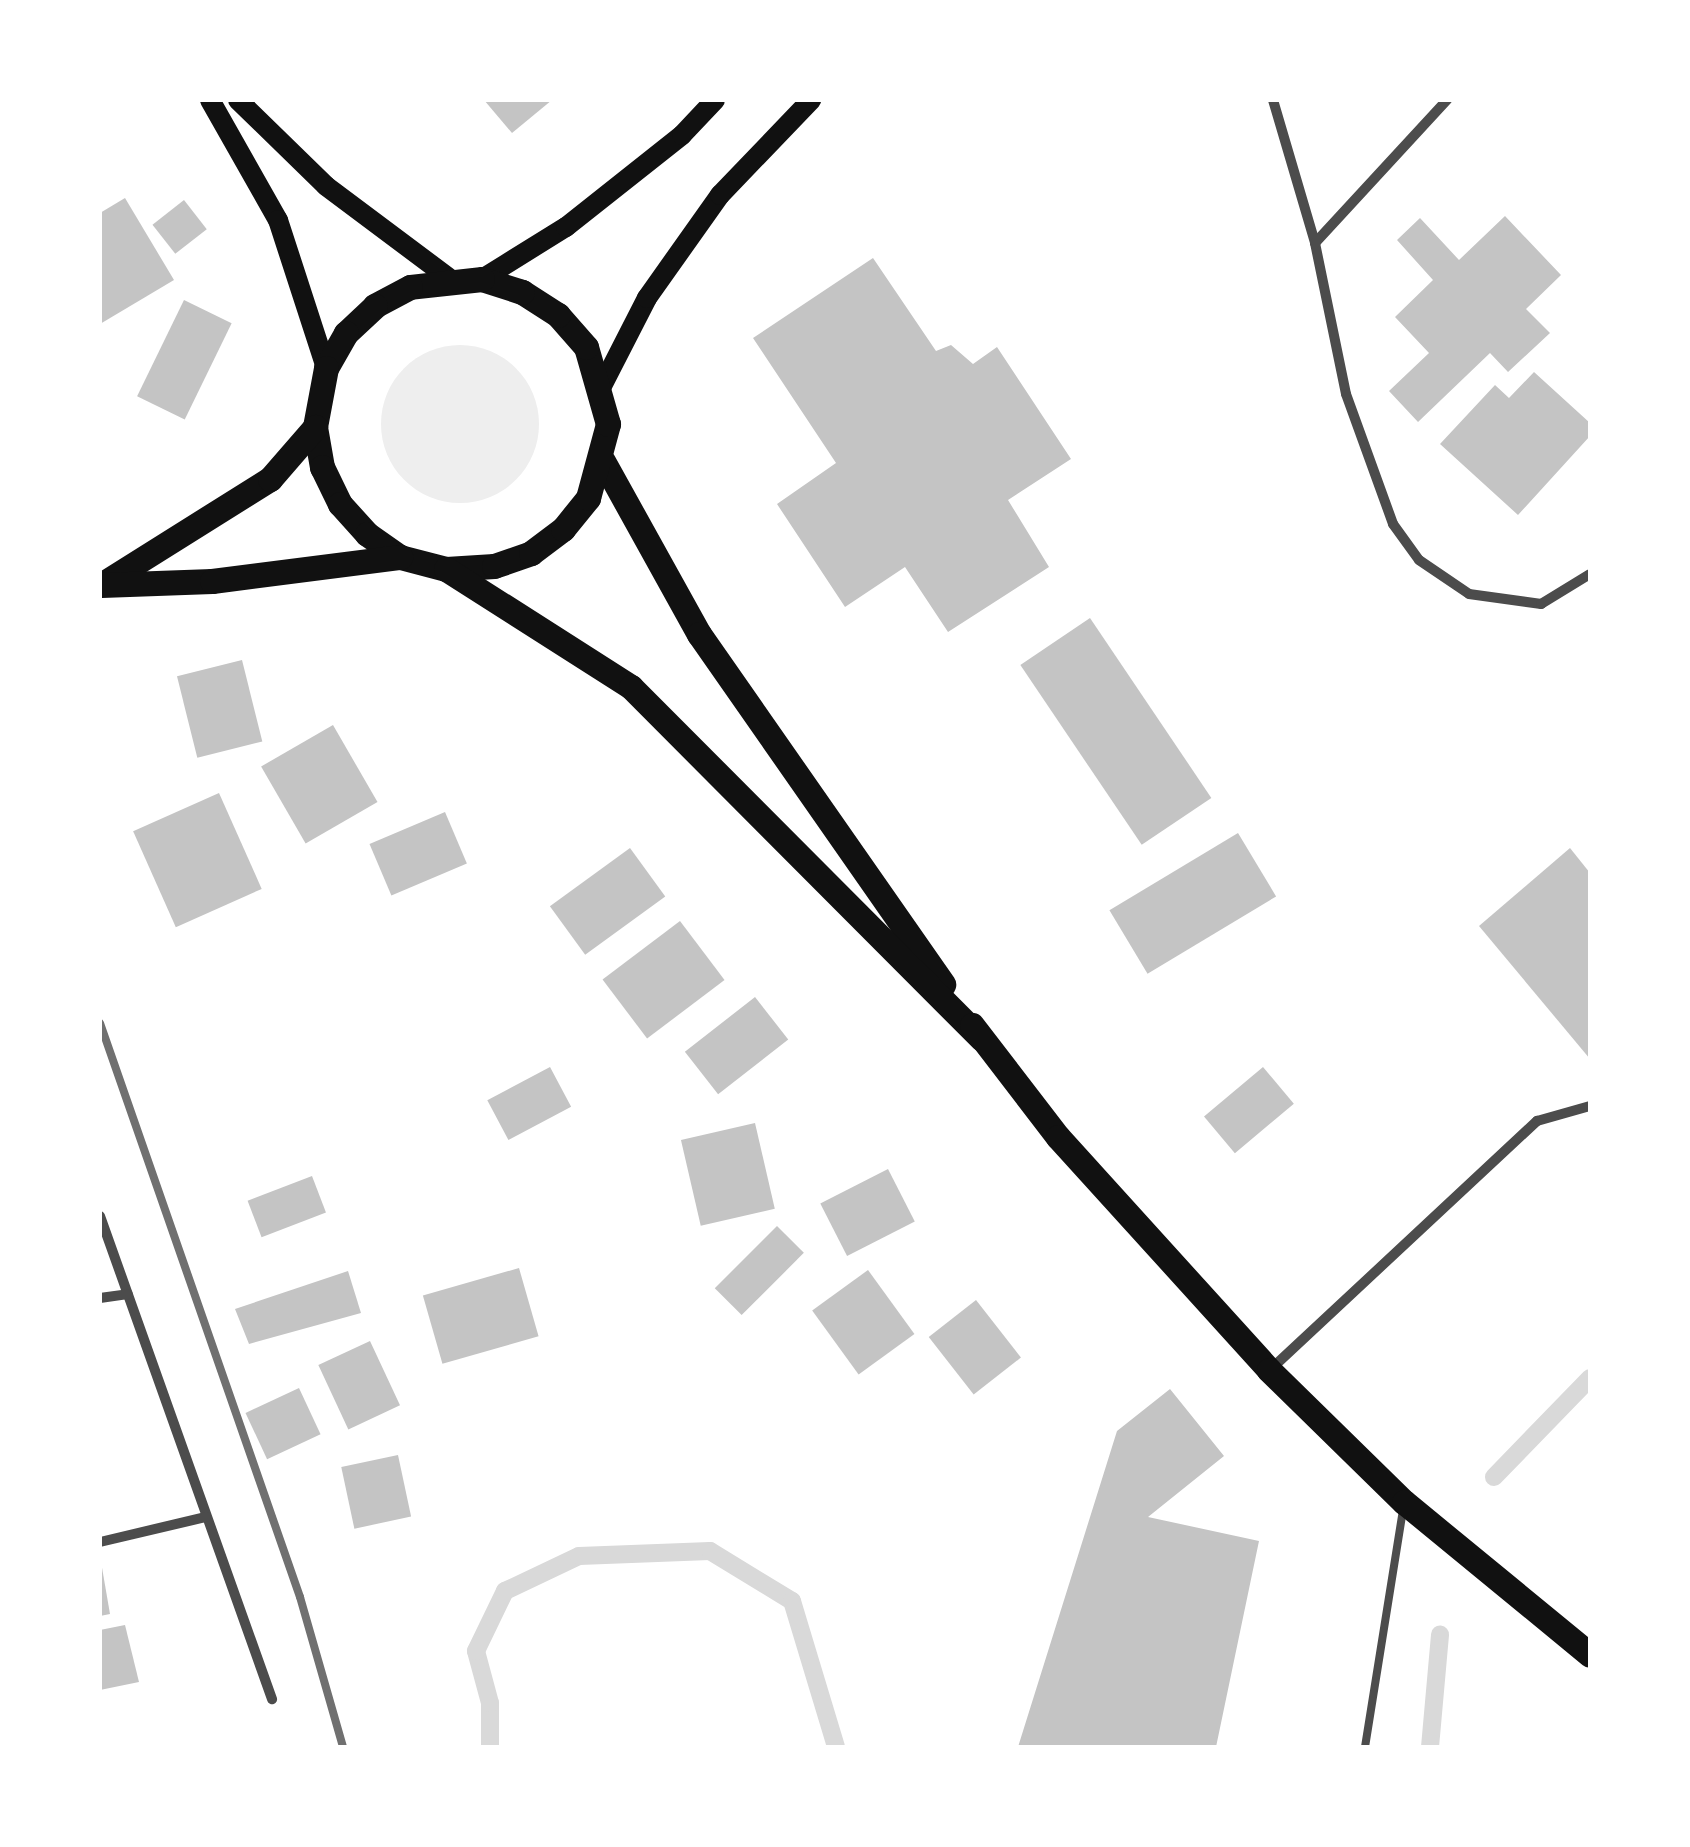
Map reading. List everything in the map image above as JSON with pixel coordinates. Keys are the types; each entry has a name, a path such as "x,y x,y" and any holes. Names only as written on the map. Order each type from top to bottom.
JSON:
{"main road":[{"path":"210,100 278,220 326,368"},
{"path":"238,100 326,186 449,278"},
{"path":"482,279 566,227 682,135 715,100"},
{"path":"602,386 647,298 720,195 811,100"},
{"path":"446,569 494,566 531,553 588,498 603,461 608,424 602,386 586,347 558,315 522,292 482,279 449,278 410,287 375,306 346,333 326,368 315,428 322,468 340,504 367,534 400,557 446,569 631,687 982,1040"},
{"path":"100,585 270,479 315,428"},
{"path":"603,461 699,634 982,1040 1136,1226 1270,1370 1404,1502 1590,1655"},
{"path":"100,585 212,581 400,557"}],"street":[{"path":"1273,100 1315,243 1346,394 1393,524 1419,560 1469,594 1541,604 1590,574"},
{"path":"1315,243 1448,100"},
{"path":"1270,1370 1536,1121 1590,1106"},
{"path":"100,1216 272,1699"},
{"path":"100,1298 128,1294"},
{"path":"100,1542 206,1517"}],"lane":[{"path":"1365,1747 1404,1502"}],"shaded area":[{"path":"460,345 490,351 516,368 533,394 539,424 533,454 516,480 490,497 460,503 430,497 404,480 387,454 381,424 387,394 404,368 430,351"}],"building":[{"path":"484,100 552,100 512,133"},
{"path":"125,198 174,280 100,324 100,213"},
{"path":"184,200 207,229 175,254 152,225"},
{"path":"1505,216 1561,275 1526,309 1550,333 1508,372 1490,353 1418,422 1389,391 1429,353 1395,317 1433,280 1397,240 1420,218 1459,260"},
{"path":"873,258 936,351 951,345 973,364 997,347 1071,459 1008,500 1049,567 948,632 905,567 845,607 777,504 836,463 753,338"},
{"path":"184,300 232,323 185,419 137,396"},
{"path":"1534,372 1590,423 1590,436 1518,515 1440,444 1495,385 1509,398"},
{"path":"1090,618 1211,798 1142,845 1020,665"},
{"path":"242,660 262,742 197,758 177,676"},
{"path":"333,725 378,802 306,844 261,767"},
{"path":"219,793 262,889 176,927 133,831"},
{"path":"445,812 467,864 391,896 370,844"},
{"path":"1238,833 1276,896 1148,974 1109,910"},
{"path":"630,848 665,897 585,955 550,906"},
{"path":"1570,848 1590,873 1590,1059 1479,926"},
{"path":"680,921 725,980 647,1038 603,979"},
{"path":"755,997 788,1040 718,1094 685,1052"},
{"path":"550,1067 571,1107 508,1140 487,1100"},
{"path":"1263,1067 1294,1104 1235,1153 1204,1116"},
{"path":"755,1123 775,1209 701,1226 681,1140"},
{"path":"888,1169 915,1222 847,1256 820,1204"},
{"path":"312,1176 326,1212 262,1237 248,1201"},
{"path":"777,1226 804,1253 742,1315 715,1288"},
{"path":"519,1268 539,1336 442,1364 423,1296"},
{"path":"868,1270 914,1334 859,1374 812,1311"},
{"path":"348,1271 361,1313 249,1344 235,1309"},
{"path":"976,1300 1021,1358 974,1394 929,1337"},
{"path":"370,1341 400,1405 348,1429 318,1365"},
{"path":"299,1388 321,1434 267,1459 246,1413"},
{"path":"1170,1389 1224,1456 1148,1517 1259,1541 1216,1747 1018,1747 1117,1431"},
{"path":"398,1455 411,1517 354,1529 341,1467"},
{"path":"100,1556 110,1614 100,1616"},
{"path":"125,1625 139,1682 100,1690 100,1630"}],"waterway":[{"path":"1494,1477 1590,1378"},
{"path":"490,1747 490,1703 476,1651 505,1591 579,1556 710,1551 792,1601 836,1747"},
{"path":"1430,1747 1440,1634"}],"railway":[{"path":"100,1023 300,1597 343,1747"}]}
